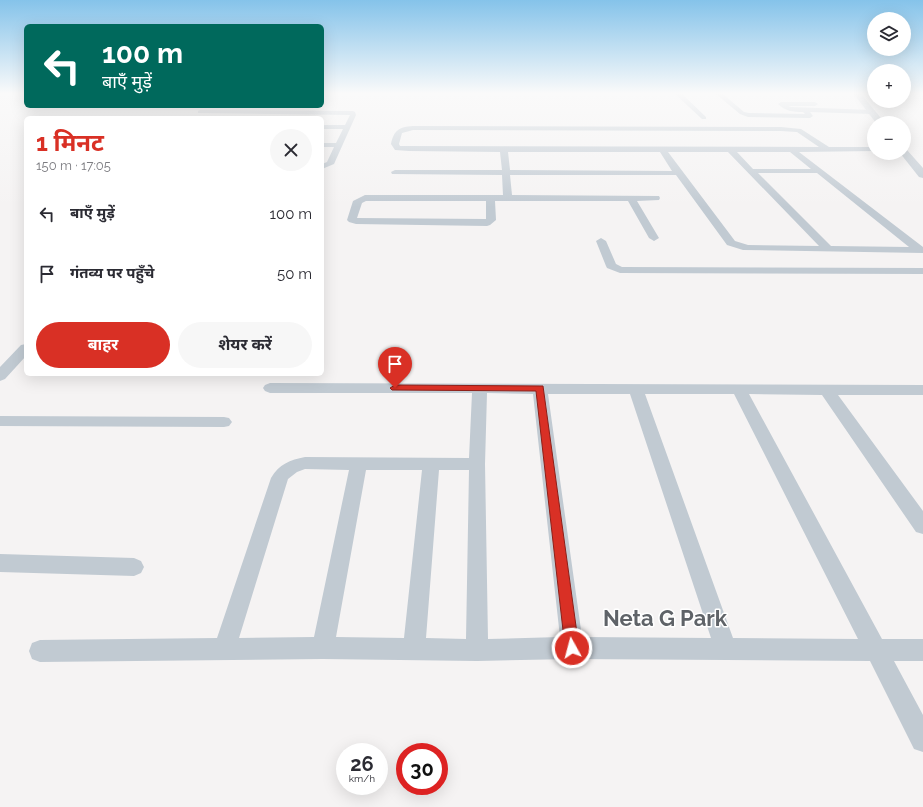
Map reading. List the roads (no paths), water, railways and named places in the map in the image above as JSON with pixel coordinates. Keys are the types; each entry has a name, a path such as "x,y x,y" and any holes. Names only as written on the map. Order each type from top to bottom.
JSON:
{"street":[{"path":"324,166 330,164 346,132"},
{"path":"398,132 396,133 394,144 398,148 409,149 504,148 575,138 728,132"},
{"path":"456,132 575,138 662,149 867,149"},
{"path":"801,132 805,133 827,149"},
{"path":"324,145 339,146"},
{"path":"504,148 508,196 506,198"},
{"path":"662,149 678,173 731,243 735,246 747,248 921,250"},
{"path":"729,150 828,249"},
{"path":"792,150 921,250"},
{"path":"911,160 923,175"},
{"path":"750,171 819,171"},
{"path":"395,172 678,173"},
{"path":"490,198 491,220 487,223 364,222 352,220 358,201 365,198 490,198 656,198"},
{"path":"631,198 654,238"},
{"path":"602,241 611,266 620,270 923,271"},
{"path":"0,376 24,350"},
{"path":"270,388 826,389 921,392"},
{"path":"477,650 477,464 480,388"},
{"path":"540,388 572,648"},
{"path":"636,388 726,649"},
{"path":"739,389 923,740"},
{"path":"826,389 923,526"},
{"path":"0,421 224,422"},
{"path":"225,648 282,474 292,467 305,463 431,465 477,464"},
{"path":"323,648 359,464"},
{"path":"414,649 431,465"},
{"path":"0,562 134,567"},
{"path":"40,651 225,648 477,650 572,648 876,651 923,650"}],"district":[{"name":"Neta G Park","path":"665,618"}]}
